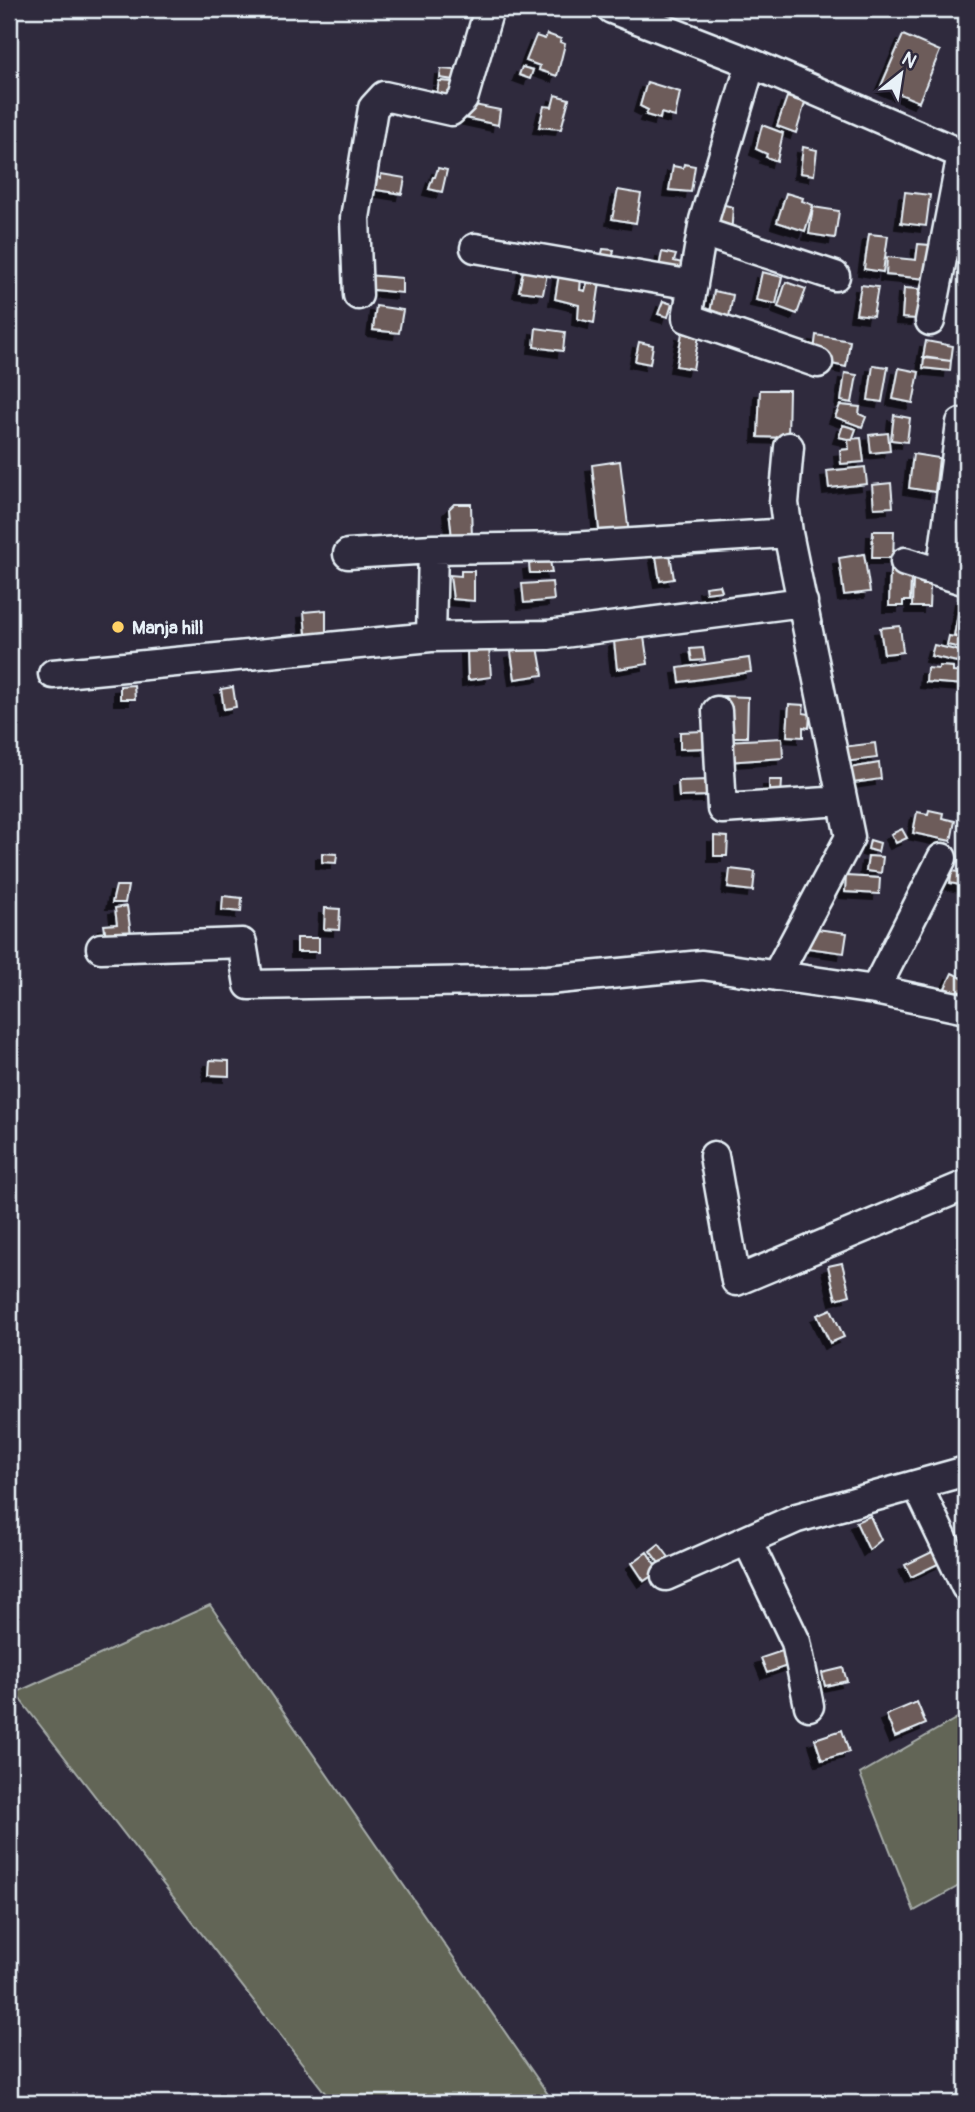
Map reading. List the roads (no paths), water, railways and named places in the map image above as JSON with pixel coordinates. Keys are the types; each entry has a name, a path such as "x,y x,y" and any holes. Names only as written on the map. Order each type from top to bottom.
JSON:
{"street":[{"path":"358,295 355,218 373,108 383,96 450,111 463,99 489,9"},
{"path":"612,9 751,63 964,155 930,321"},
{"path":"751,63 702,232 687,318 818,363"},
{"path":"702,232 835,276"},
{"path":"475,247 693,285"},
{"path":"905,562 954,577 961,423"},
{"path":"776,976 850,837 788,533 784,503 789,447"},
{"path":"348,554 433,549 571,547 788,533"},
{"path":"431,637 433,549"},
{"path":"53,674 431,637 548,635 803,602"},
{"path":"718,711 722,809 842,801"},
{"path":"874,990 942,858"},
{"path":"101,948 242,943 249,985 548,980 702,965 874,990 966,1009"},
{"path":"714,1156 736,1281 966,1185"},
{"path":"666,1576 797,1518 966,1471"},
{"path":"917,1485 966,1587"},
{"path":"747,1540 796,1642 809,1706"}],"place":[{"name":"Manja hill","path":"118,627"}]}
